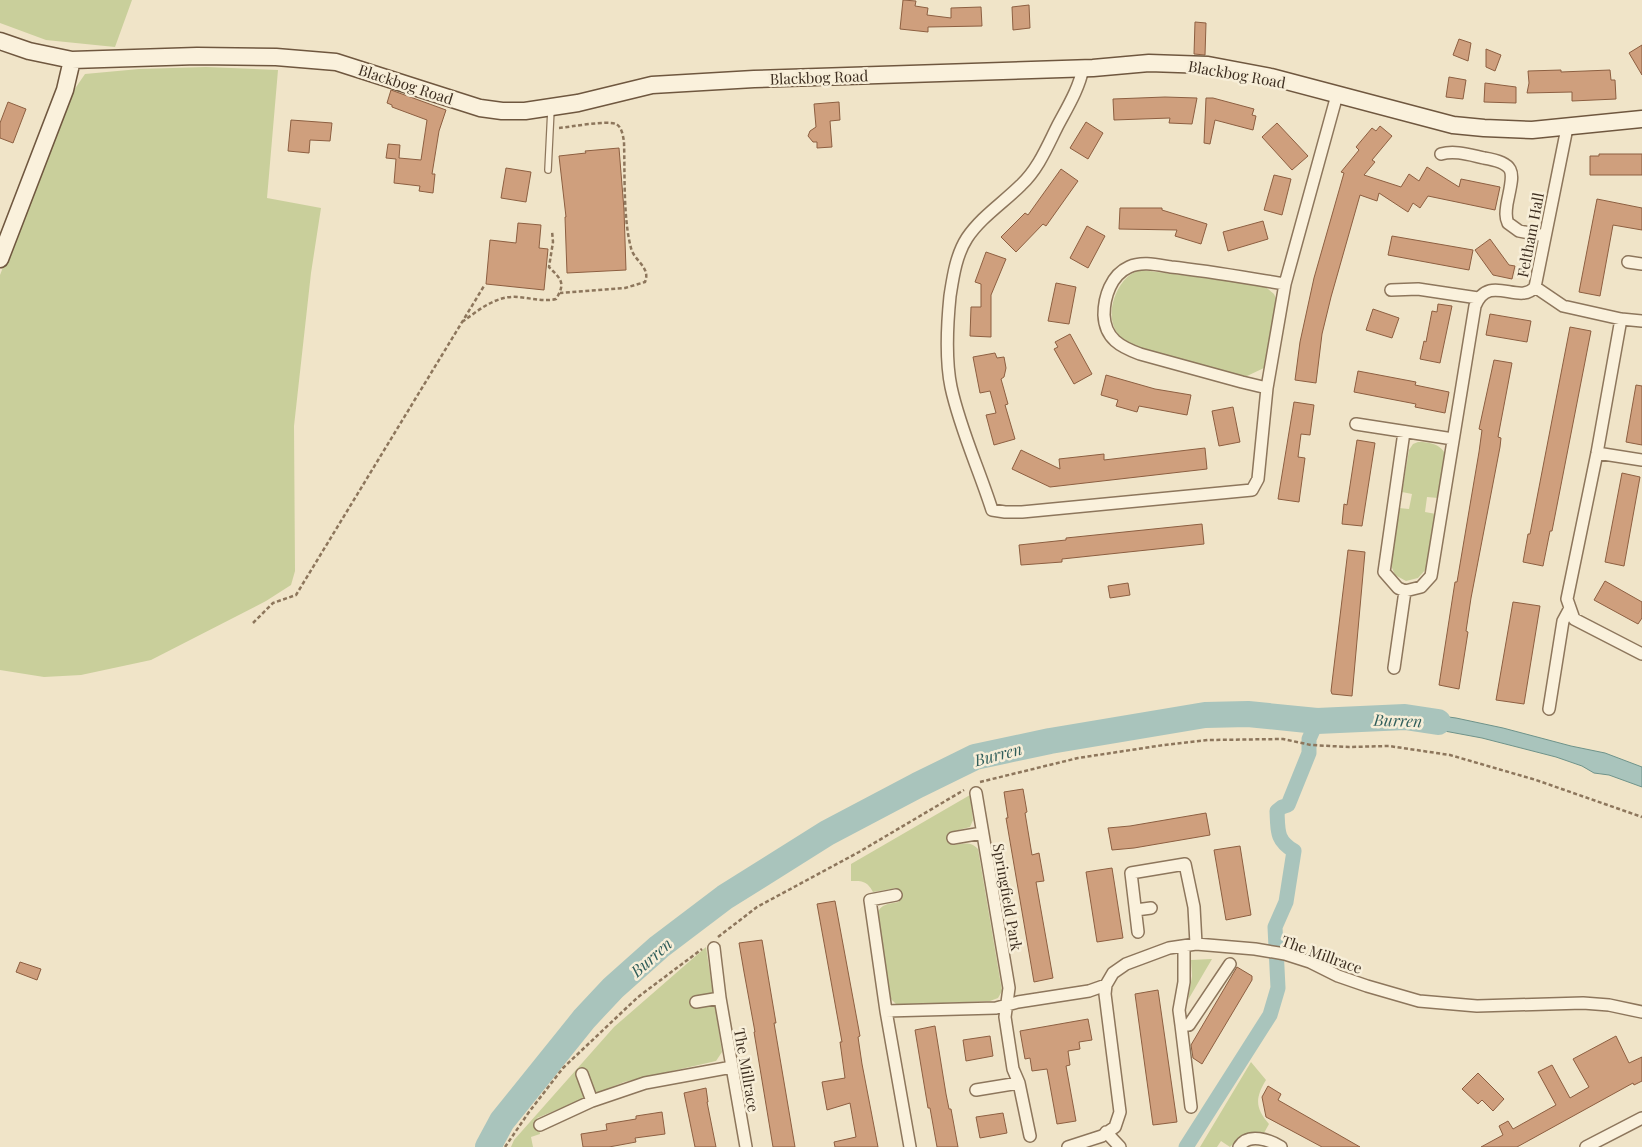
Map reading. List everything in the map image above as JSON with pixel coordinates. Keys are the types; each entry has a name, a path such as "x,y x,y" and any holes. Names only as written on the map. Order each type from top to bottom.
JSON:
{"street":[{"name":"Blackbog Road","path":"0,41 29,51 72,60 266,56 336,62 480,108 502,111 525,111 578,103 652,85 754,79 1149,64 1208,65 1271,77 1453,125 1506,130 1567,128 1642,119"},
{"path":"0,259 65,90 72,60"},
{"path":"1083,68 1082,77 1072,100 1037,166 1022,184 998,205 967,239 952,277 948,318 948,358 951,386 959,416 992,510 1022,512 1252,490 1258,479 1267,388 1285,284 1337,95"},
{"name":"Feltham Hall","path":"1567,128 1535,287 1562,306 1642,321"},
{"path":"1441,154 1448,152 1460,153 1499,160 1507,164 1511,169 1512,176 1506,213 1508,223 1518,231 1545,236"},
{"path":"1628,262 1642,264"},
{"path":"1267,388 1126,349 1113,340 1105,324 1106,299 1108,290 1119,275 1129,267 1144,264 1204,270 1285,284"},
{"path":"1404,432 1384,572 1398,588 1406,591 1421,587 1431,576 1452,439 1478,298 1485,292 1494,289 1525,293 1531,292 1535,287"},
{"path":"1391,290 1418,289 1478,298"},
{"path":"1621,318 1597,453 1567,598 1574,619 1642,654"},
{"path":"1356,424 1452,439"},
{"path":"1597,453 1642,460"},
{"path":"1394,668 1406,591"},
{"path":"1549,709 1563,621 1570,608"},
{"name":"Springfield Park","path":"974,788 1009,988 1005,1017 1013,1069 1019,1083 1030,1136"},
{"path":"953,838 982,833"},
{"path":"1138,932 1131,873 1184,864 1194,907 1190,945 1179,1010 1191,1108"},
{"path":"896,895 870,900 886,1012 910,1147"},
{"path":"1136,910 1151,908"},
{"name":"The Millrace","path":"1106,985 1113,973 1126,964 1169,948 1190,945 1270,951 1285,954 1310,962 1338,976 1419,1001 1477,1006 1510,1006 1552,1002 1583,1003 1608,1005 1642,1012"},
{"name":"The Millrace","path":"709,946 746,1147"},
{"path":"1181,1025 1189,1026 1230,964"},
{"path":"886,1012 996,1008 1018,1002 1089,991 1106,985 1105,994 1120,1112 1115,1127 1083,1143 1068,1147"},
{"path":"696,1002 720,998"},
{"path":"540,1124 592,1101 645,1084 732,1067"},
{"path":"582,1074 592,1101"},
{"path":"976,1090 1019,1083"},
{"path":"1586,1147 1642,1118"},
{"path":"1106,1132 1120,1147"},
{"path":"1239,1147 1242,1143 1255,1138 1270,1140 1281,1147"}],"lane":[{"path":"548,170 551,107"}],"path":[{"path":"550,129 608,123 616,124 621,130 624,142 631,250 644,266 647,273 645,282 625,288 560,293"},
{"path":"461,323 484,306 504,297 556,300 562,285 561,280 549,267 553,242 552,231"},
{"path":"253,623 273,603 296,595 484,286"},
{"path":"505,1147 563,1068 638,997 709,946 756,907 974,788 1078,758 1208,740 1283,739 1349,748 1389,746 1450,755 1536,780 1642,817"}],"green space":[{"path":"0,0 132,0 115,47 46,40 0,23"},
{"path":"206,67 278,70 267,198 321,208 311,273 294,426 295,571 291,585 266,601 151,660 81,675 44,677 0,670 0,275 70,96 85,74 139,69"},
{"path":"1141,270 1263,285 1274,294 1277,301 1266,367 1247,376 1233,375 1140,350 1124,341 1113,325 1112,306 1116,294 1124,281 1131,274"},
{"path":"1418,442 1431,443 1438,446 1446,456 1438,498 1427,497 1425,512 1436,514 1426,569 1418,578 1406,581 1395,575 1390,563 1399,508 1409,509 1412,494 1402,492 1409,450 1413,444"},
{"path":"970,795 973,820 970,827 951,832 953,845 969,844 978,849 1002,991 998,998 990,1001 897,1005 891,999 888,992 877,915 882,907 899,902 897,888 873,892 864,882 851,881 851,864"},
{"path":"706,947 722,1052 716,1061 624,1082 537,1118 540,1134 531,1137 533,1147 511,1147 514,1140 614,1027"},
{"path":"1212,959 1188,1000 1192,976 1191,960"},
{"path":"1251,1062 1266,1080 1258,1098 1261,1113 1269,1124 1264,1133 1254,1133 1246,1136 1230,1147 1221,1141 1217,1147 1200,1147"}],"water":[{"path":"1405,711 1456,718 1605,753 1642,767 1642,787 1609,775 1594,773 1582,766 1556,757 1482,738 1423,727 1403,726"},
{"path":"497,1121 507,1126 494,1147 481,1147 490,1130"}],"building":[{"path":"903,0 916,1 915,6 928,8 927,15 951,18 951,8 981,7 982,26 928,27 928,32 900,29"},
{"path":"1029,5 1030,28 1013,30 1012,7"},
{"path":"1195,22 1206,23 1205,55 1194,54"},
{"path":"1459,39 1471,43 1468,61 1453,55"},
{"path":"1642,45 1642,75 1629,53"},
{"path":"1486,49 1501,55 1495,71 1486,67"},
{"path":"1561,70 1561,72 1610,70 1611,80 1615,80 1616,99 1572,101 1572,92 1527,93 1529,83 1528,71"},
{"path":"1449,77 1466,80 1463,99 1446,97"},
{"path":"1485,83 1516,87 1516,103 1484,102"},
{"path":"391,90 446,110 439,131 432,174 435,174 433,193 419,191 420,186 394,183 396,159 386,158 388,144 400,145 399,158 421,160 427,120 392,107 392,105 387,103"},
{"path":"1197,98 1192,124 1169,123 1170,118 1114,120 1113,99"},
{"path":"1206,98 1213,98 1254,109 1252,115 1256,116 1253,130 1215,120 1210,144 1204,143"},
{"path":"8,102 26,109 13,143 0,138 0,123"},
{"path":"839,102 840,120 830,121 832,147 817,148 817,142 813,142 808,136 810,131 816,127 814,104"},
{"path":"291,120 332,123 330,141 310,140 309,153 288,151"},
{"path":"1086,122 1103,133 1088,159 1070,148"},
{"path":"1277,123 1308,156 1292,170 1262,137"},
{"path":"1380,126 1392,136 1372,160 1375,162 1364,175 1401,187 1409,174 1419,181 1427,167 1459,187 1461,179 1500,187 1495,210 1428,196 1420,208 1413,203 1408,212 1379,193 1377,201 1360,195 1322,334 1316,383 1295,380 1300,342 1314,278 1344,173 1341,172 1359,150 1356,147 1372,128 1376,131"},
{"path":"619,148 626,270 567,273 566,217 559,156 586,153 585,151"},
{"path":"1599,154 1642,154 1642,175 1590,175 1590,156 1599,156"},
{"path":"506,168 531,172 526,202 501,198"},
{"path":"1061,169 1078,181 1046,226 1043,224 1016,252 1001,237 1025,213 1028,215"},
{"path":"1274,175 1291,179 1282,215 1264,210"},
{"path":"1597,199 1642,208 1642,230 1613,225 1600,296 1579,292"},
{"path":"1120,208 1162,208 1162,210 1207,224 1201,244 1175,236 1177,230 1119,229"},
{"path":"1263,221 1268,239 1228,251 1223,232"},
{"path":"518,223 541,225 539,248 548,249 544,290 486,284 490,240 516,243"},
{"path":"1087,226 1105,236 1088,268 1070,258"},
{"path":"1392,236 1473,250 1469,270 1388,255"},
{"path":"1490,239 1509,265 1515,266 1512,279 1493,275 1475,250"},
{"path":"986,252 1006,259 991,295 991,337 970,336 971,307 981,307 981,284 975,282"},
{"path":"1056,283 1076,287 1069,324 1048,321"},
{"path":"1438,304 1452,306 1440,363 1420,359 1424,341 1426,342 1432,311 1437,312"},
{"path":"1373,309 1399,318 1392,338 1366,330"},
{"path":"1490,314 1531,321 1527,342 1486,335"},
{"path":"1570,327 1591,331 1552,531 1550,531 1543,566 1523,562"},
{"path":"1070,334 1092,374 1074,384 1054,349 1058,347 1055,342"},
{"path":"995,353 997,358 1004,357 1006,368 1004,377 1001,379 1008,404 1005,405 1015,439 994,445 986,415 996,413 990,391 980,393 973,357"},
{"path":"1494,360 1512,363 1498,437 1501,438 1500,447 1471,598 1459,689 1439,685 1455,582 1457,582 1479,452 1482,430 1479,429"},
{"path":"1358,371 1416,382 1415,385 1449,392 1445,413 1415,407 1416,404 1354,392"},
{"path":"1106,375 1155,389 1191,395 1187,415 1139,406 1137,412 1116,406 1118,400 1101,395"},
{"path":"1636,385 1642,386 1642,445 1626,442"},
{"path":"1294,402 1314,405 1310,435 1301,434 1298,457 1305,458 1299,502 1278,499"},
{"path":"1233,407 1240,442 1219,446 1212,411"},
{"path":"1357,440 1375,443 1362,526 1342,524 1344,504 1347,505"},
{"path":"1205,448 1207,469 1050,487 1012,469 1021,450 1060,469 1059,459 1104,454 1104,460"},
{"path":"1622,473 1640,477 1624,566 1605,562"},
{"path":"1202,524 1204,544 1062,559 1062,562 1021,565 1019,545 1066,540 1066,538"},
{"path":"1348,550 1365,552 1352,696 1332,694 1331,691"},
{"path":"1605,581 1642,602 1642,618 1638,624 1594,600"},
{"path":"1128,583 1130,595 1110,598 1108,586"},
{"path":"1513,602 1540,606 1524,704 1496,700"},
{"path":"1023,789 1032,855 1039,853 1044,881 1036,882 1053,978 1034,982 1006,818 1008,818 1004,792"},
{"path":"1206,813 1210,835 1112,850 1108,828"},
{"path":"1240,846 1251,915 1226,920 1214,850"},
{"path":"1112,868 1123,938 1097,942 1086,872"},
{"path":"835,901 878,1147 835,1147 834,1142 856,1137 850,1103 827,1110 822,1082 845,1078 840,1042 842,1042 817,904"},
{"path":"762,940 795,1147 773,1147 739,943"},
{"path":"20,962 41,969 37,980 16,972"},
{"path":"1237,967 1252,976 1252,980 1202,1064 1193,1058 1191,1045"},
{"path":"1158,990 1177,1122 1153,1125 1135,994"},
{"path":"1088,1019 1092,1040 1079,1042 1080,1049 1068,1051 1070,1065 1066,1066 1076,1121 1057,1124 1047,1069 1032,1071 1030,1058 1025,1059 1020,1031"},
{"path":"935,1026 946,1094 949,1109 951,1109 958,1147 937,1147 930,1108 928,1108 915,1030"},
{"path":"990,1036 993,1056 966,1061 963,1040"},
{"path":"1616,1036 1629,1063 1642,1057 1642,1081 1634,1085 1633,1083 1517,1147 1481,1147 1503,1135 1499,1126 1508,1121 1513,1129 1556,1105 1538,1072 1552,1065 1570,1098 1589,1087 1573,1059"},
{"path":"1478,1073 1504,1099 1493,1111 1482,1100 1478,1104 1462,1089"},
{"path":"1268,1086 1281,1094 1278,1100 1360,1147 1322,1147 1266,1117 1262,1097"},
{"path":"706,1088 716,1147 695,1147 684,1093"},
{"path":"662,1112 665,1134 635,1138 636,1142 609,1147 583,1147 581,1134 607,1130 606,1124 636,1119 636,1116"},
{"path":"1003,1113 1007,1133 980,1138 976,1117"}],"waterway":[{"name":"Burren","path":"488,1147 502,1121 584,1019 613,988 659,947 725,897 827,833 975,757 1050,741 1205,715 1248,714 1317,721 1405,717 1438,722"},
{"path":"1186,1147 1270,1015 1278,988 1275,927 1286,902 1294,851 1281,839 1278,830 1277,811 1288,805 1309,753 1309,739 1317,721"}]}
